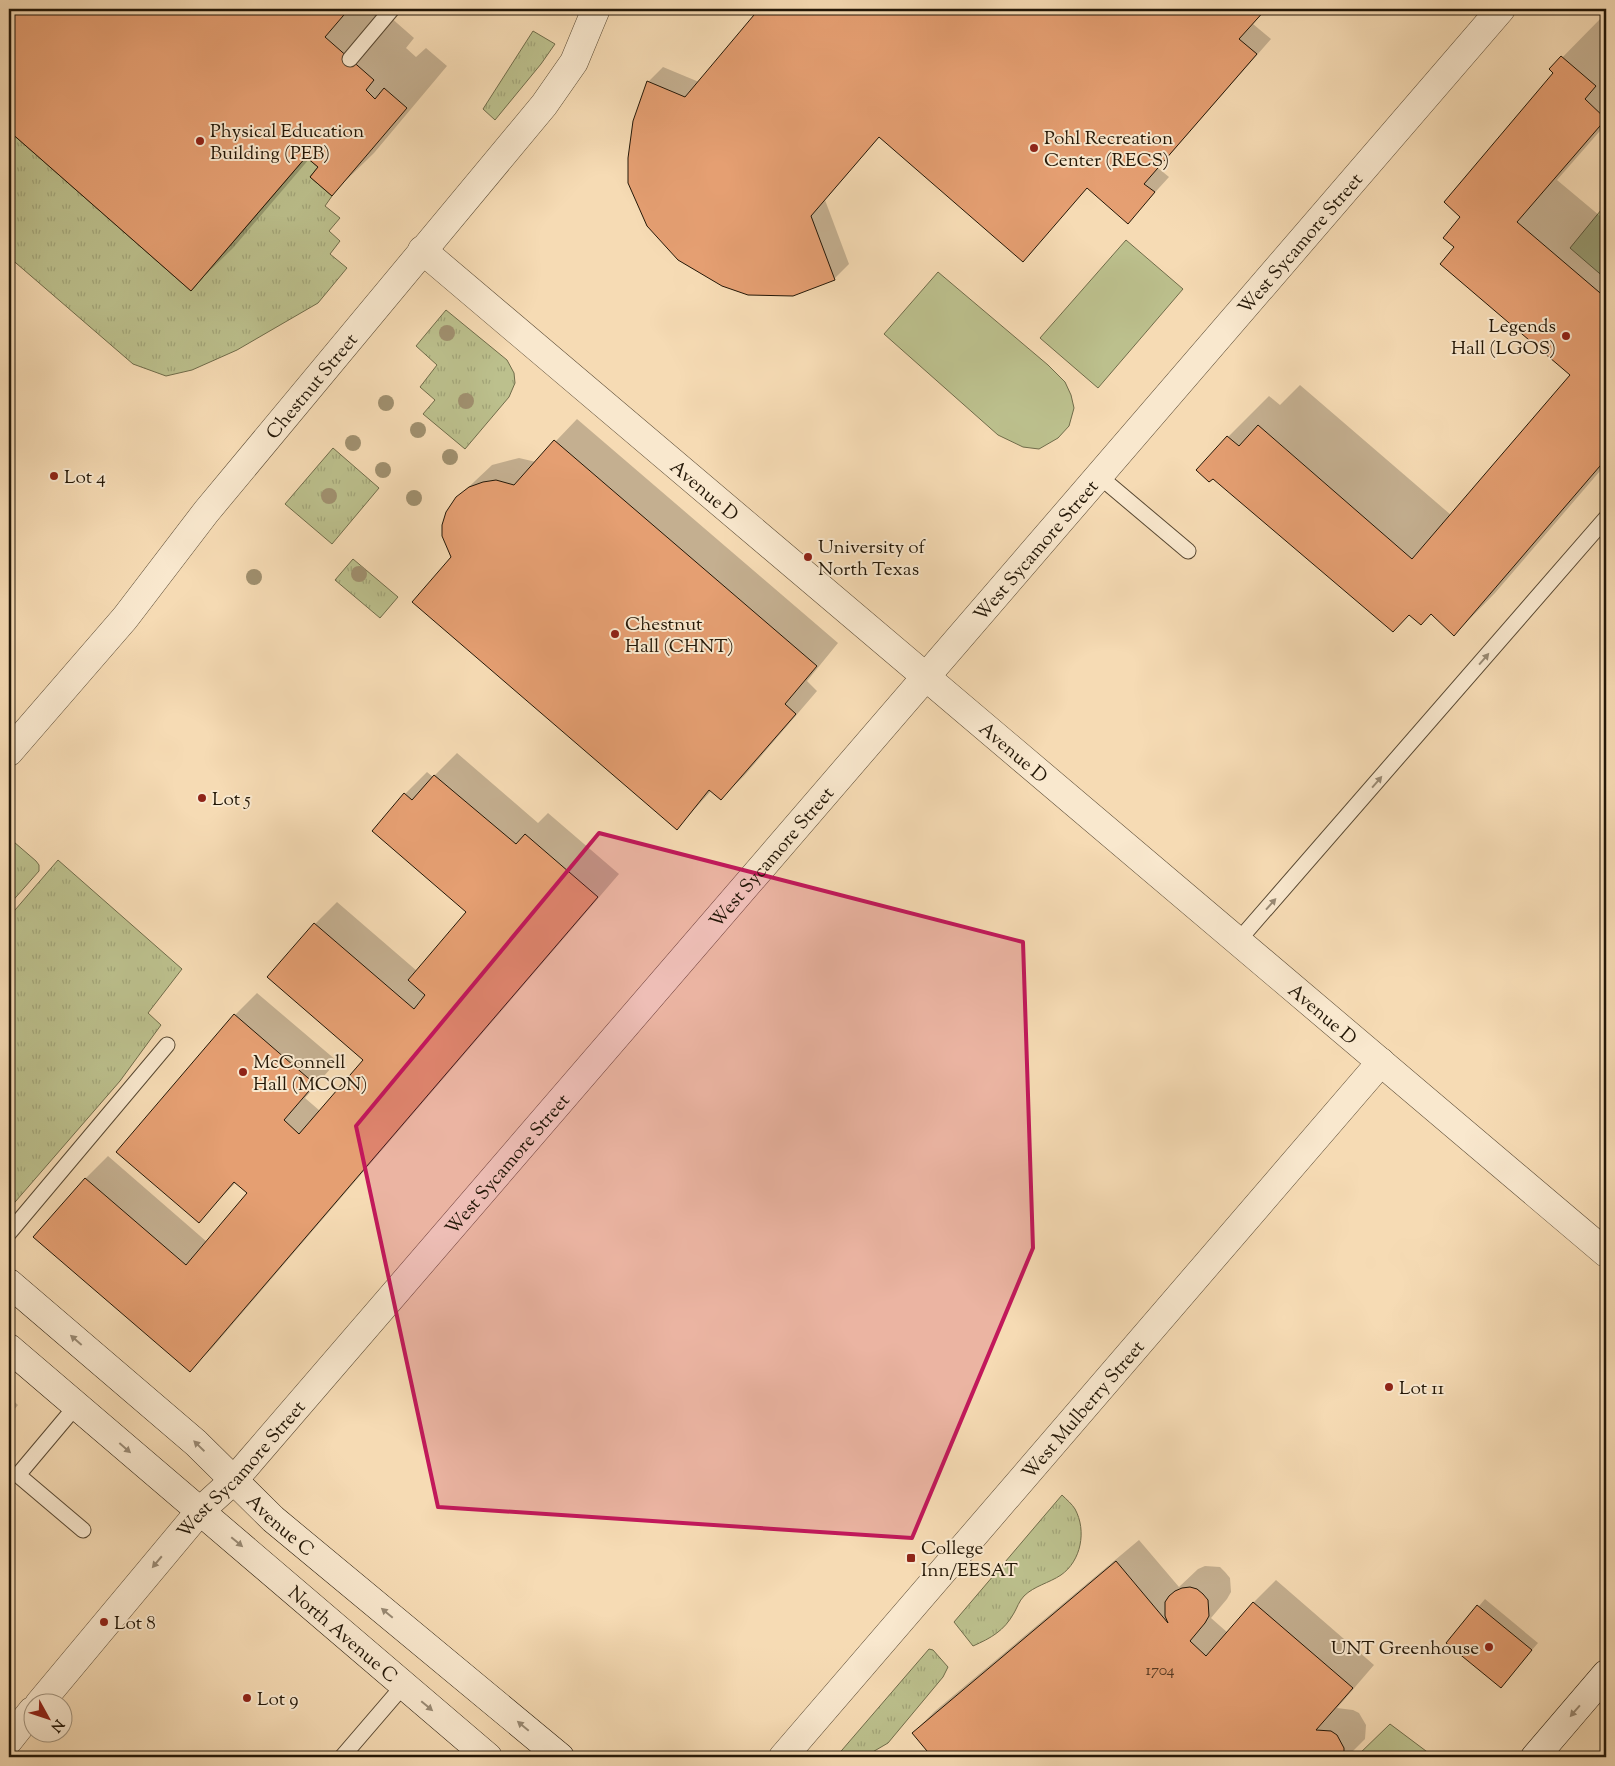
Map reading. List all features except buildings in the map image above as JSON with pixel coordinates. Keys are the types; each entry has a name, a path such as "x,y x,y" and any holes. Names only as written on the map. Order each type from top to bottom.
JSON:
{"street":[{"name":"Chestnut Street","path":"9,752 125,618 206,512 544,105 574,62 596,9"},
{"name":"West Sycamore Street","path":"47,1694 200,1511 234,1480 1501,9"},
{"name":"Avenue D","path":"422,250 1606,1253"},
{"name":"West Mulberry Street","path":"783,1757 1381,1062"},
{"name":"Avenue C","path":"9,1283 196,1443 273,1518 560,1757"},
{"path":"9,1348 200,1511"},
{"name":"North Avenue C","path":"200,1511 488,1757"},
{"path":"1535,1757 1606,1674"},
{"path":"9,1740 22,1724"}],"lane":[{"path":"350,59 392,9"},
{"path":"1099,476 1188,551"},
{"path":"1238,940 1606,518"},
{"path":"9,1233 167,1045"},
{"path":"76,1406 18,1475 83,1530"},
{"path":"342,1757 403,1686"}],"highlighted area":[{"path":"599,833 1023,942 1033,1248 912,1538 438,1507 356,1126"}],"green space":[{"path":"533,31 555,44 495,120 483,109"},
{"path":"9,131 191,291 306,157 318,167 310,177 332,196 325,206 340,218 329,231 340,241 330,254 347,268 318,303 237,350 192,370 166,376 133,364 9,257"},
{"path":"1606,204 1606,279 1570,248"},
{"path":"1126,240 1183,289 1098,388 1040,338"},
{"path":"938,272 1048,365 1065,382 1074,408 1069,426 1058,438 1039,449 1023,447 998,435 884,334"},
{"path":"446,310 507,360 514,373 515,383 509,397 465,449 423,414 435,400 420,387 437,365 416,346"},
{"path":"333,448 379,488 332,544 285,504"},
{"path":"353,559 398,597 380,618 335,580"},
{"path":"14,842 36,861 39,865 39,871 9,905 9,849"},
{"path":"58,860 182,969 148,1013 161,1025 120,1081 9,1209 9,917"},
{"path":"1062,1495 1075,1509 1081,1527 1080,1545 1073,1562 1061,1575 1037,1587 1022,1598 1010,1619 1001,1629 991,1637 973,1646 954,1622"},
{"path":"929,1649 933,1650 948,1667 943,1677 888,1743 864,1757 836,1757"},
{"path":"1390,1724 1434,1757 1356,1757"}],"place":[{"name":"Physical Education Building (PEB)","path":"200,141"},
{"name":"Pohl Recreation Center (RECS)","path":"1034,148"},
{"name":"Legends Hall (LGOS)","path":"1566,336"},
{"name":"Lot 4","path":"54,476"},
{"name":"University of North Texas","path":"808,557"},
{"name":"Chestnut Hall (CHNT)","path":"615,634"},
{"name":"Lot 5","path":"202,798"},
{"name":"McConnell Hall (MCON)","path":"243,1072"},
{"name":"Lot 11","path":"1389,1387"},
{"name":"College Inn/EESAT","path":"911,1558"},
{"name":"Lot 8","path":"104,1622"},
{"name":"UNT Greenhouse","path":"1489,1647"},
{"name":"Lot 9","path":"247,1698"}]}
